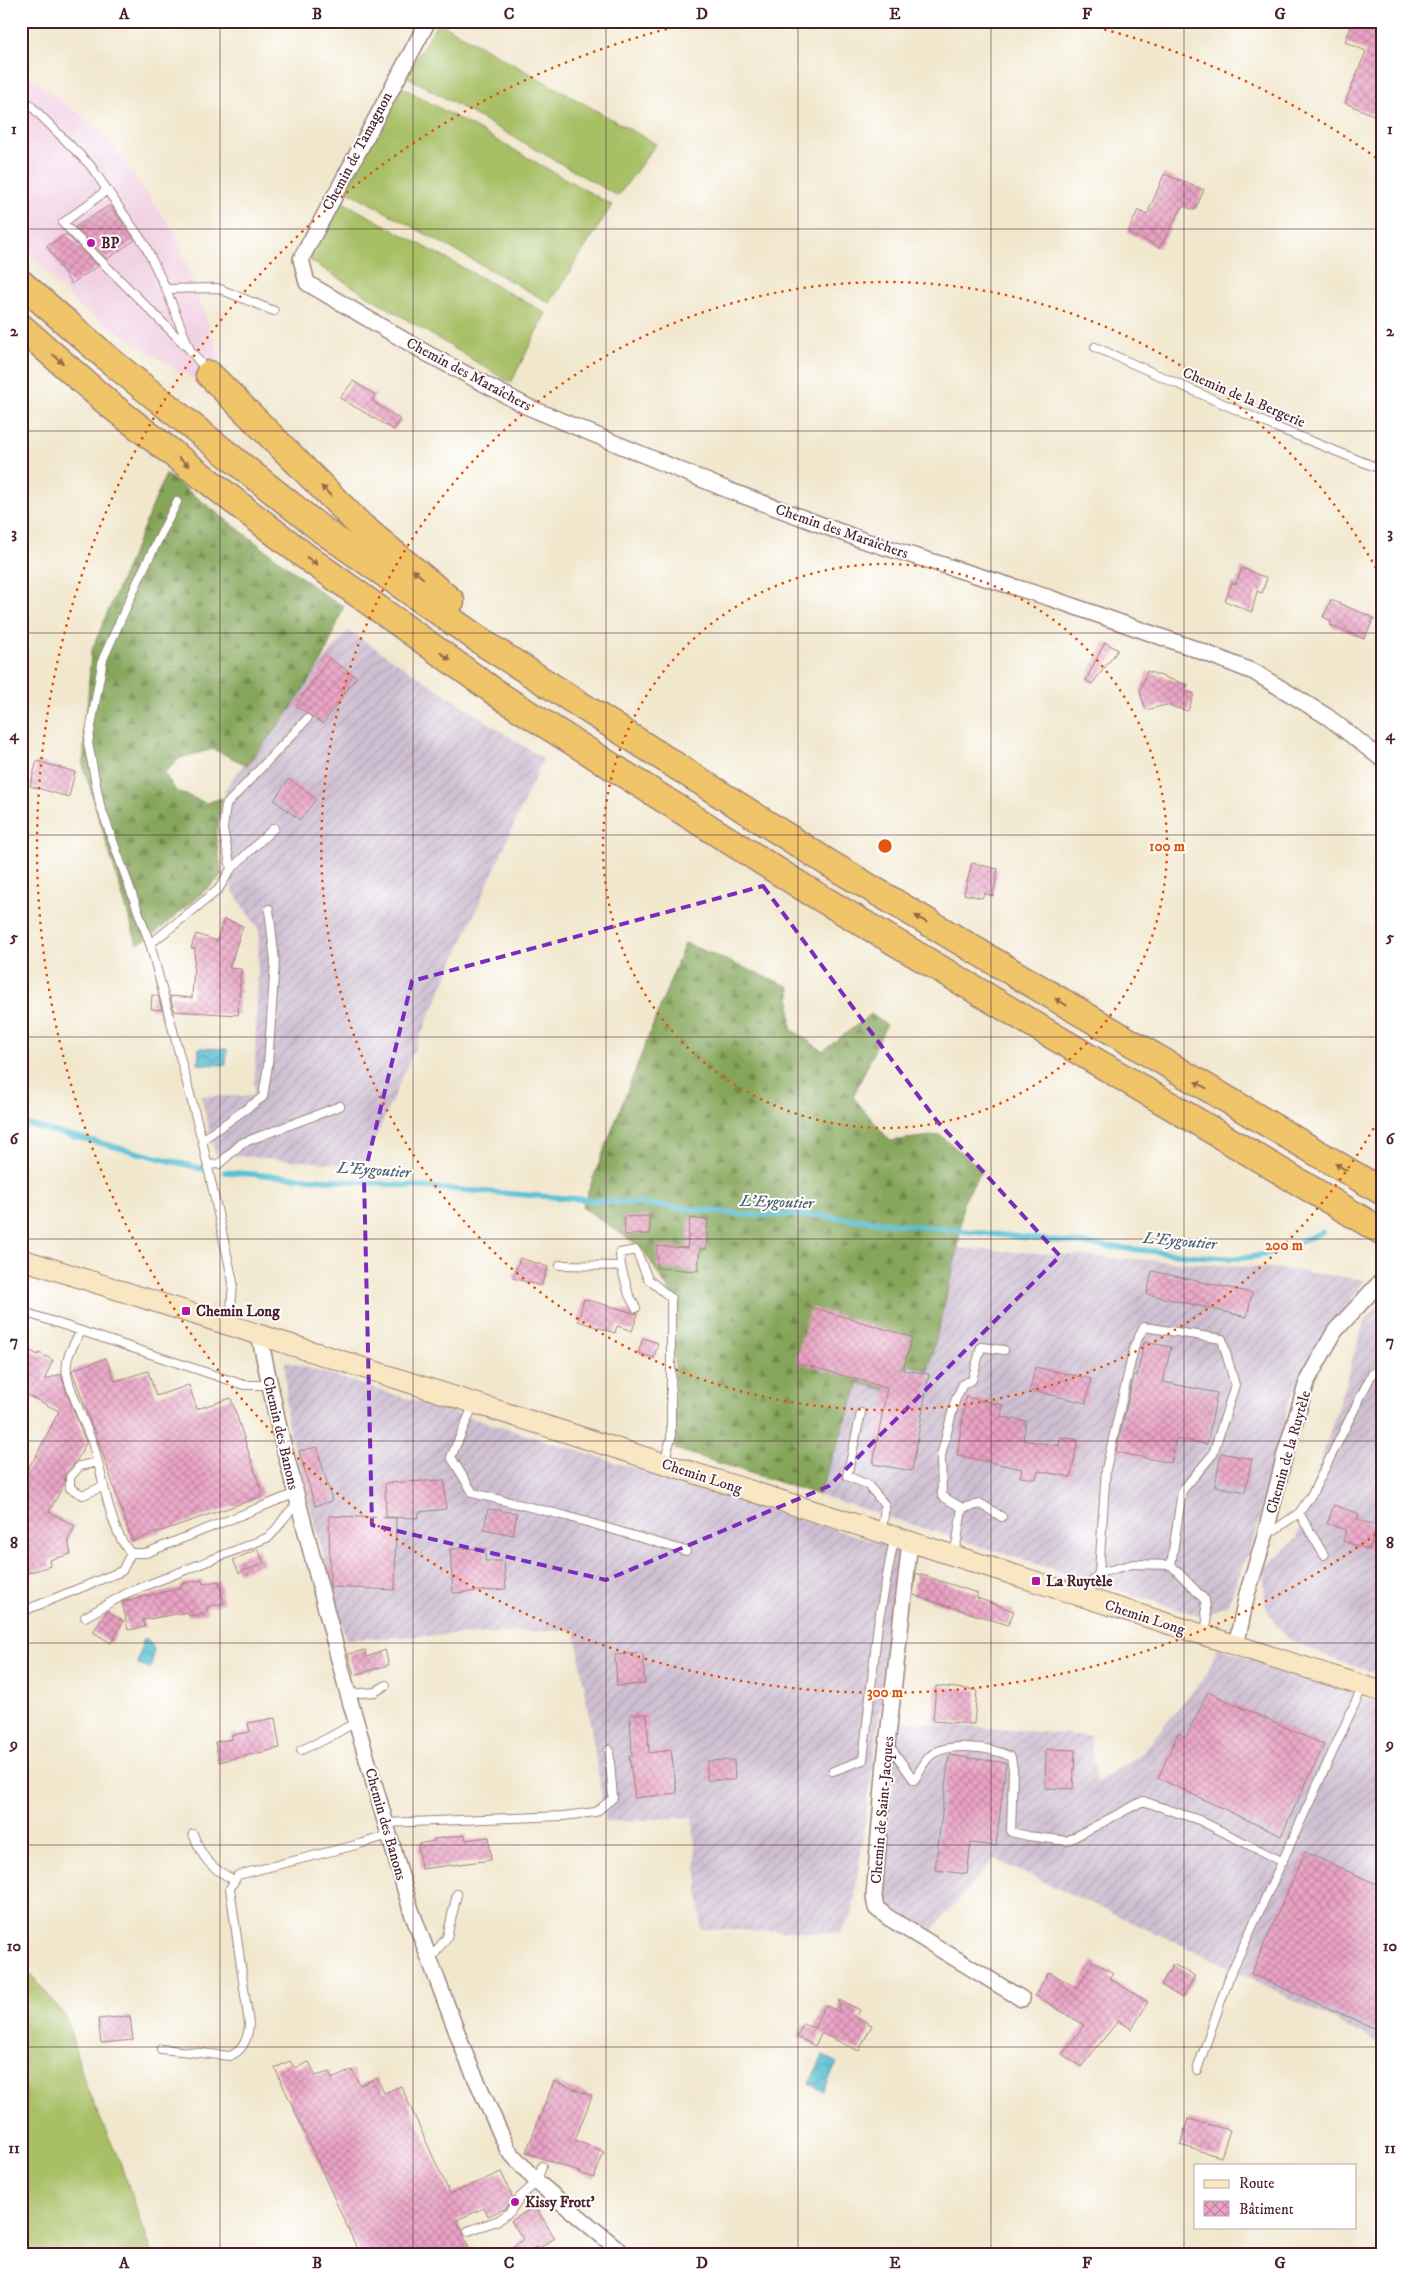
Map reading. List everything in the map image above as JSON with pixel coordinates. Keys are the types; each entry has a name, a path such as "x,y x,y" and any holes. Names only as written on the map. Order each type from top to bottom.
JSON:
{"highway":[{"path":"21,283 113,363 322,530 488,646 830,864 1383,1192"},
{"path":"21,327 109,404 305,556 502,697 818,896 1383,1232"},
{"path":"209,374 361,526 441,594 637,742"}],"main road":[{"name":"Chemin Long","path":"21,1259 1383,1692"}],"street":[{"name":"Chemin de Tamagnon","path":"307,283 300,259 428,21"},
{"name":"Chemin des Maraîchers","path":"307,283 428,354 528,407 728,490 862,540 1050,598 1190,647 1254,672 1328,717 1383,760"},
{"name":"Chemin de la Ruytèle","path":"1236,1646 1247,1594 1265,1536 1285,1454 1308,1379 1334,1331 1379,1282"},
{"name":"Chemin des Banons","path":"259,1334 297,1498 356,1722 412,1910 467,2059 508,2150 536,2182 625,2255"},
{"name":"Chemin de Saint-Jacques","path":"895,1537 888,1744 874,1897 876,1908 889,1918 1022,1999"}],"lane":[{"path":"21,96 90,165 144,245 166,289 190,350"},
{"path":"107,190 63,223 190,350 209,374"},
{"path":"166,289 217,288 274,311"},
{"name":"Chemin de la Bergerie","path":"1095,347 1273,426 1383,470"},
{"path":"177,502 142,572 103,659 88,743 100,805 150,944 202,1140 233,1282 230,1325"},
{"path":"232,870 223,829 226,805 307,720"},
{"path":"150,944 218,890 232,870 274,828"},
{"path":"202,1140 264,1097 268,1064 274,961 270,909"},
{"path":"208,1165 219,1164 242,1143 340,1106"},
{"path":"636,1308 629,1295 621,1266 620,1253 636,1250 648,1280 671,1298 671,1438 664,1464"},
{"path":"560,1265 621,1266"},
{"path":"21,1311 244,1385 270,1385"},
{"path":"1086,1598 1091,1583 1099,1573 1106,1469 1135,1344 1144,1327 1222,1339 1236,1385 1213,1454 1182,1491 1171,1565"},
{"path":"81,1331 68,1356 67,1373 98,1462 124,1546 130,1553 146,1553 297,1498"},
{"path":"1002,1517 981,1504 962,1508 942,1496 942,1456 955,1401 963,1384 972,1380 981,1347 1004,1350"},
{"path":"1265,1536 1299,1513 1312,1494 1372,1374 1383,1368"},
{"path":"475,1403 451,1457 473,1493 566,1516 686,1551"},
{"path":"833,1771 863,1760 878,1624 895,1537 885,1505 868,1485 848,1476 861,1414"},
{"path":"98,1462 80,1466 70,1477 70,1488 83,1495 104,1486"},
{"path":"85,1617 127,1593 268,1537 276,1531 297,1498"},
{"path":"952,1555 957,1541 962,1508"},
{"path":"1299,1513 1324,1555"},
{"path":"21,1612 122,1570 130,1553"},
{"path":"1099,1573 1133,1564 1171,1565 1205,1600 1207,1622 1203,1635"},
{"path":"348,1694 375,1692 386,1685"},
{"path":"1197,2070 1230,1975 1363,1686"},
{"path":"300,1750 356,1722"},
{"path":"888,1744 914,1780 930,1756 946,1749 974,1748 1000,1751 1011,1757 1013,1770 1011,1832 1067,1841 1144,1801 1199,1820 1283,1862"},
{"path":"161,2049 230,2056 237,2053 249,2035 250,2024 230,1888 238,1874 350,1847 388,1829 596,1812 613,1798 609,1750"},
{"path":"193,1834 202,1855 215,1870 234,1880"},
{"path":"430,1960 447,1937 457,1894"},
{"path":"468,2231 499,2220 510,2212 520,2197 536,2182 542,2166"}],"highlighted area":[{"path":"763,886 937,1121 1060,1256 829,1486 606,1580 372,1525 364,1176 412,981"}],"shaded area":[{"path":"21,71 104,133 175,233 221,359 198,383 78,306 21,246"},
{"path":"348,630 543,759 363,1166 215,1154 201,1096 254,1096 259,930 232,890 224,790"},
{"path":"958,1248 1284,1269 1365,1280 1320,1342 1289,1401 1256,1532 1228,1604 1203,1617 819,1495 859,1382 899,1393 906,1364 928,1371"},
{"path":"1383,1300 1383,1676 1325,1656 1289,1639 1276,1625 1265,1604 1264,1568 1297,1538 1364,1322"},
{"path":"285,1361 902,1550 852,1917 839,1933 701,1929 693,1817 606,1822 575,1630 346,1639 287,1422"},
{"path":"1217,1647 1383,1704 1381,2044 1221,1963 994,1859 931,1931 883,1904 897,1721 1091,1736 1096,1783 1142,1753 1207,1673"}],"green space":[{"path":"438,22 656,144 618,196 406,76"},
{"path":"402,87 612,205 550,303 346,190"},
{"path":"339,200 546,313 511,383 309,260"},
{"path":"166,474 330,599 344,606 323,659 286,716 247,765 213,749 180,758 164,773 176,791 206,803 222,798 216,835 222,876 153,935 137,944 83,765 91,652"},
{"path":"685,943 790,987 791,1029 823,1051 871,1014 886,1025 853,1097 890,1141 940,1135 982,1170 963,1203 958,1248 928,1371 906,1364 899,1393 859,1383 819,1495 675,1449 674,1299 642,1248 582,1207"},
{"path":"21,1974 33,1977 66,2017 86,2087 120,2162 153,2255 21,2255"}],"water":[{"path":"199,1048 227,1049 226,1065 198,1064"},
{"path":"145,1638 154,1649 151,1668 138,1664 142,1642"},
{"path":"823,2056 837,2063 823,2091 809,2084"}],"building":[{"path":"1353,21 1383,21 1383,119 1345,103 1366,51 1345,42"},
{"path":"1164,174 1204,190 1195,210 1183,206 1159,248 1128,232 1138,210 1147,215"},
{"path":"110,205 135,240 107,259 75,227"},
{"path":"66,234 98,266 71,284 47,246"},
{"path":"353,381 375,395 372,401 401,420 394,430 340,398"},
{"path":"1242,568 1267,578 1262,593 1257,591 1252,612 1225,601 1232,583 1236,584"},
{"path":"1331,600 1374,618 1364,639 1330,625 1331,621 1323,617"},
{"path":"1105,642 1118,650 1092,684 1086,680"},
{"path":"329,658 356,677 323,724 296,706"},
{"path":"1147,671 1187,685 1185,691 1194,694 1188,711 1166,705 1146,710 1140,692"},
{"path":"37,761 75,772 69,797 30,786"},
{"path":"289,779 316,799 300,820 274,800"},
{"path":"972,863 998,869 993,896 984,893 982,898 964,894"},
{"path":"224,919 243,926 229,968 241,969 238,1015 174,1011 170,996 192,998 195,949 191,948 196,934 217,941"},
{"path":"152,995 158,996 162,1010 151,1009"},
{"path":"649,1216 650,1234 625,1235 624,1217"},
{"path":"690,1218 708,1220 706,1249 700,1249 698,1271 657,1268 657,1246 687,1248"},
{"path":"520,1258 548,1267 541,1286 513,1278"},
{"path":"1152,1271 1252,1293 1247,1317 1147,1294"},
{"path":"584,1299 638,1314 632,1331 617,1326 615,1333 578,1321"},
{"path":"811,1307 912,1337 903,1370 929,1374 912,1471 873,1464 887,1388 795,1362"},
{"path":"643,1338 658,1343 654,1358 638,1353"},
{"path":"1144,1342 1171,1347 1163,1382 1217,1393 1207,1444 1176,1439 1171,1463 1116,1452 1134,1375 1137,1376"},
{"path":"21,1346 53,1360 44,1380 61,1374 86,1443 76,1462 65,1474 64,1484 49,1512 75,1526 68,1540 71,1554 49,1560 50,1566 21,1575 21,1473 26,1471 36,1456 59,1411 21,1392"},
{"path":"106,1358 115,1381 148,1371 156,1396 189,1385 197,1409 231,1398 263,1496 132,1541 94,1428 93,1430 72,1370"},
{"path":"1035,1367 1091,1379 1086,1403 1030,1390"},
{"path":"966,1397 1003,1405 1001,1417 1026,1421 1023,1440 1059,1446 1060,1437 1078,1440 1071,1477 1038,1471 1036,1479 1020,1477 1022,1469 957,1455"},
{"path":"317,1447 332,1501 315,1506 299,1451"},
{"path":"1221,1453 1252,1459 1245,1492 1215,1486"},
{"path":"444,1480 446,1509 419,1512 418,1518 386,1517 385,1483"},
{"path":"1334,1505 1359,1514 1357,1519 1377,1526 1369,1550 1343,1541 1346,1530 1327,1524"},
{"path":"488,1509 517,1513 513,1535 484,1529"},
{"path":"329,1516 396,1518 395,1590 330,1587"},
{"path":"486,1548 485,1561 504,1561 506,1589 453,1593 450,1549"},
{"path":"258,1549 264,1563 239,1573 233,1560"},
{"path":"916,1573 977,1593 977,1598 1014,1611 1008,1625 913,1595"},
{"path":"202,1580 203,1584 219,1581 224,1603 207,1607 207,1613 189,1616 187,1612 143,1620 145,1627 128,1630 122,1602 181,1588 180,1584"},
{"path":"107,1611 123,1621 111,1643 93,1632"},
{"path":"365,1650 367,1657 385,1650 389,1665 354,1675 348,1654"},
{"path":"643,1653 645,1684 617,1686 615,1655"},
{"path":"936,1686 977,1690 974,1724 933,1721"},
{"path":"1208,1692 1324,1745 1281,1836 1158,1778 1178,1733 1186,1737"},
{"path":"630,1714 647,1714 649,1753 671,1750 677,1793 635,1798 629,1756 632,1756"},
{"path":"275,1718 280,1748 219,1762 215,1742 233,1739 231,1735 250,1732 248,1723"},
{"path":"1046,1749 1075,1750 1073,1789 1045,1788"},
{"path":"949,1755 1006,1763 996,1846 971,1843 967,1874 935,1870"},
{"path":"734,1760 735,1780 707,1780 707,1761"},
{"path":"465,1835 466,1840 489,1837 491,1860 421,1869 418,1844 434,1841 433,1839"},
{"path":"1305,1852 1383,1887 1383,2032 1251,1974"},
{"path":"1093,1961 1113,1973 1109,1978 1148,2002 1132,2029 1118,2021 1081,2067 1062,2054 1084,2025 1035,1995 1049,1972 1077,1988"},
{"path":"1173,1964 1195,1976 1182,1998 1161,1985"},
{"path":"839,2000 860,2010 856,2017 872,2025 859,2051 821,2033 815,2046 797,2037 803,2024 814,2028 825,2005 839,2012"},
{"path":"130,2016 133,2040 101,2043 98,2019"},
{"path":"290,2061 295,2068 309,2062 316,2076 329,2072 332,2079 352,2070 360,2085 377,2078 384,2093 401,2086 450,2194 501,2172 513,2198 506,2208 488,2216 484,2208 457,2220 472,2255 360,2255 275,2068"},
{"path":"554,2081 592,2096 575,2140 604,2152 594,2178 526,2152"},
{"path":"1188,2119 1230,2130 1221,2157 1180,2145"},
{"path":"535,2206 555,2238 538,2249 536,2247 522,2255 505,2255 523,2239 511,2221"}],"waterway":[{"name":"L'Eygoutier","path":"21,1123 203,1169"},
{"name":"L'Eygoutier","path":"225,1172 644,1204 747,1215 814,1215 1224,1258 1261,1255 1292,1245 1322,1232"}],"place":[{"name":"BP","path":"91,243"},
{"name":"Chemin Long","path":"186,1311"},
{"name":"La Ruytèle","path":"1036,1581"},
{"name":"Kissy Frott'","path":"515,2202"}]}
